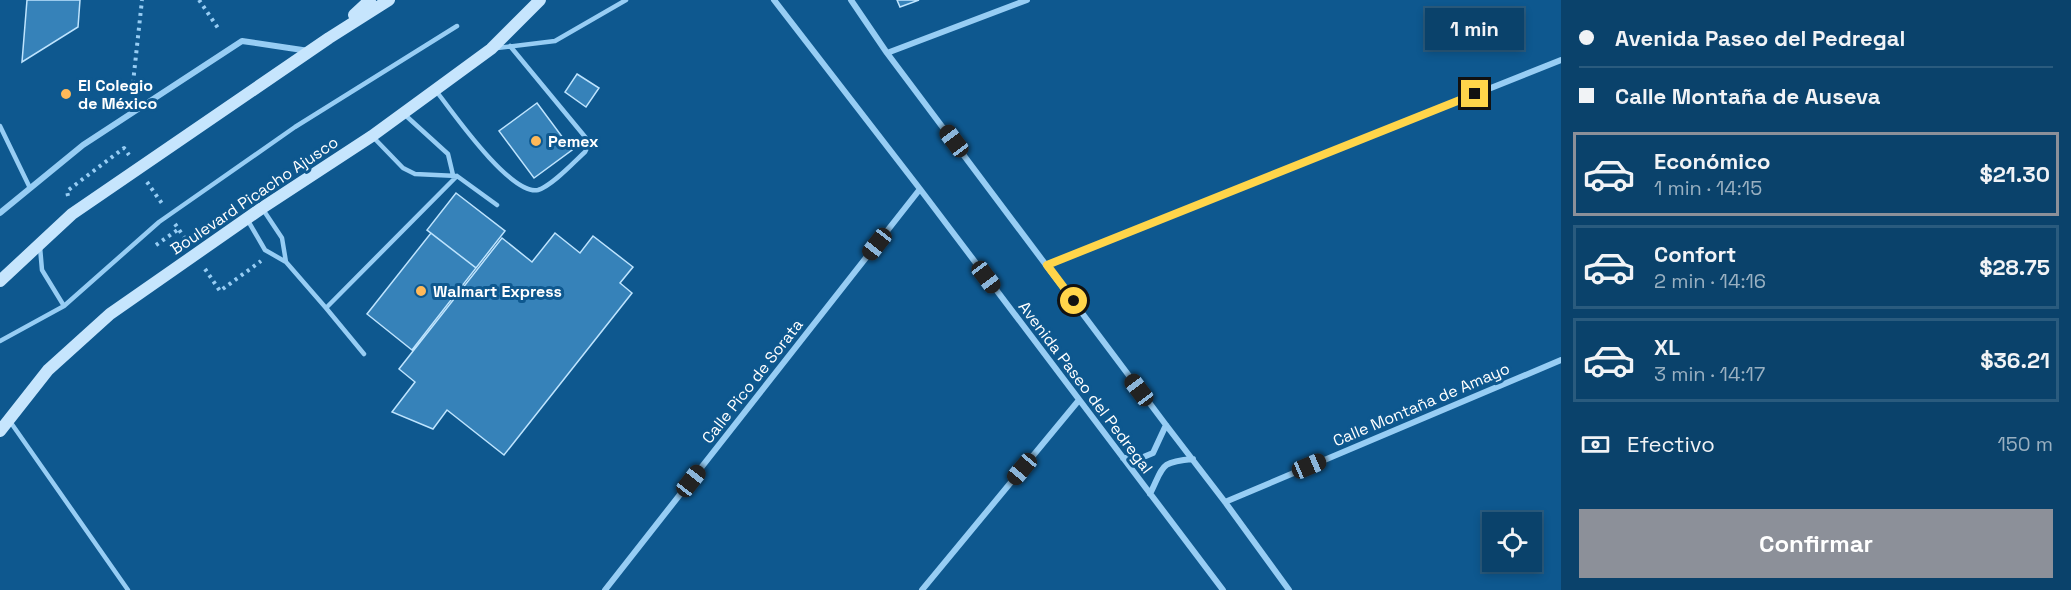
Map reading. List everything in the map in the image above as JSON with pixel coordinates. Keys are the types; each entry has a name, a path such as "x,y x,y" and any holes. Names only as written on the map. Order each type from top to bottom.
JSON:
{"main road":[{"path":"329,38 370,0"},
{"path":"0,281 72,214 388,0"},
{"name":"Boulevard Picacho Ajusco","path":"0,431 48,370 110,314 262,208 372,136 435,90 491,49 537,2"}],"street":[{"name":"Avenida Paseo del Pedregal","path":"774,0 1223,590"},
{"path":"851,0 887,53 1290,590"},
{"path":"887,53 1027,0"},
{"path":"0,213 83,145 242,41 310,51"},
{"path":"1047,265 1561,60"},
{"name":"Calle Pico de Sorata","path":"605,590 920,189"},
{"name":"Calle Montaña de Amayo","path":"1225,502 1561,360"},
{"path":"922,590 1079,400"},
{"path":"1123,458 1141,458 1154,453 1166,425"},
{"path":"1150,494 1164,465 1171,461 1193,459"}],"lane":[{"path":"491,49 555,41 626,0"},
{"path":"0,341 64,306 159,222 295,127 457,26"},
{"path":"435,90 495,164 512,180 526,189 538,190 550,183 585,152 588,146 586,138 510,46"},
{"path":"403,113 448,154 455,175"},
{"path":"0,126 30,188"},
{"path":"372,136 403,168 415,174 455,175 497,205"},
{"path":"326,308 455,175"},
{"path":"262,208 282,238 286,262"},
{"path":"247,219 265,249 286,262 364,354"},
{"path":"40,244 42,270 64,306"},
{"path":"8,418 128,590"}],"path":[{"path":"133,83 142,0"},
{"path":"199,0 218,28"},
{"path":"67,191 124,148"},
{"path":"151,249 179,229"},
{"path":"220,291 263,260"}],"building":[{"path":"27,0 80,0 78,27 22,62"},
{"path":"897,0 919,0 900,7"},
{"name":"Pemex","path":"577,74 599,88 586,107 565,92"},
{"name":"Pemex","path":"537,103 572,150 534,178 499,131"},
{"path":"456,193 505,231 476,268 427,230"},
{"name":"Walmart Express","path":"431,233 476,268 412,350 367,314"},
{"path":"555,233 580,253 593,236 633,267 620,283 632,293 504,455 447,410 433,429 392,412 415,382 399,369 502,238 532,262"}],"place":[{"name":"El Colegio de México","path":"66,94"},
{"name":"Pemex","path":"536,141"},
{"name":"Walmart Express","path":"421,291"}],"route":[{"path":"1074,301 1047,265 1475,94"}]}
